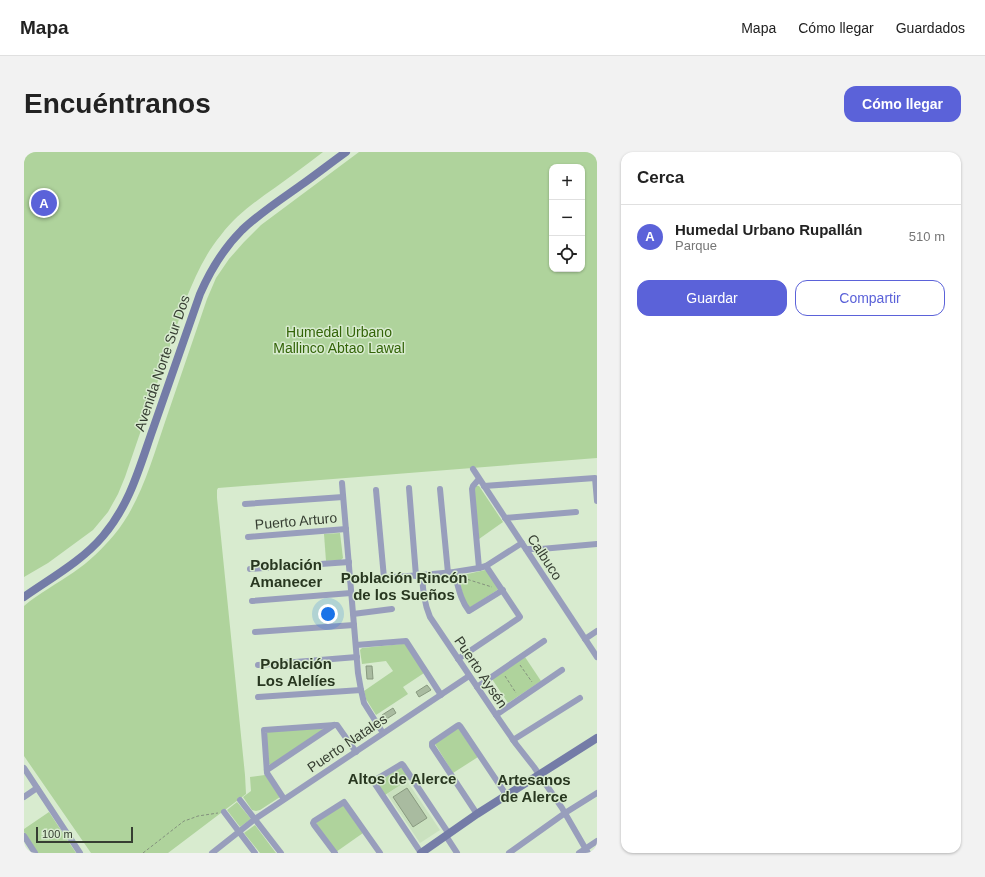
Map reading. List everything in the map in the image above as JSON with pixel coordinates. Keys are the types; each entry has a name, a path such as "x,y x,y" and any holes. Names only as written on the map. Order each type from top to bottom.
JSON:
{"main road":[{"name":"Avenida Norte Sur Dos","path":"24,597 81,557 104,535 119,515 137,478 150,436 200,294 221,256 235,238 250,223 346,152"},
{"path":"421,853 539,774 597,738"}],"street":[{"name":"Calbuco","path":"473,469 597,657"},
{"path":"484,486 595,478 597,501"},
{"path":"479,479 472,489 479,568"},
{"path":"342,483 361,690 364,703 383,734"},
{"name":"Puerto Aysén","path":"409,488 419,576 428,612 469,676 565,813 587,851"},
{"path":"440,489 452,573 464,604 469,611 503,590"},
{"path":"376,490 384,578"},
{"path":"245,504 343,497"},
{"path":"505,518 576,512"},
{"name":"Puerto Arturo","path":"248,537 346,529"},
{"path":"350,580 452,573 479,568 486,566 522,543"},
{"path":"526,549 597,544"},
{"path":"250,569 349,562"},
{"path":"458,659 520,616 486,566"},
{"path":"252,601 351,593"},
{"path":"353,614 392,610"},
{"path":"255,632 354,625"},
{"path":"585,639 597,631"},
{"path":"356,645 406,641 441,695"},
{"path":"477,687 544,641"},
{"path":"258,665 357,657"},
{"path":"496,715 562,670"},
{"name":"Puerto Natales","path":"212,853 255,819 284,799 469,676"},
{"path":"258,697 361,690"},
{"path":"513,740 580,698"},
{"path":"267,770 335,725"},
{"path":"284,799 267,773 264,730 337,725 356,752"},
{"path":"478,814 432,746 432,743 459,725 507,796"},
{"path":"421,853 375,782 375,780 402,764 457,853"},
{"path":"24,768 80,853"},
{"path":"24,797 37,788"},
{"path":"509,853 565,813 597,793"},
{"path":"240,800 280,853"},
{"path":"334,853 313,823 344,802 380,853"},
{"path":"224,812 255,853"},
{"path":"24,837 35,853"},
{"path":"579,853 587,851 597,841"}],"path":[{"path":"452,573 468,580 503,590"},
{"path":"517,660 536,688"},
{"path":"501,670 520,698"},
{"path":"143,853 190,818 224,812"}],"shaded area":[{"path":"407,781 440,830 420,843 387,794"}],"green space":[{"path":"24,152 323,152 247,209 233,221 215,242 201,266 186,299 125,477 108,512 93,530 48,563 24,577"},
{"name":"Humedal Urbano Mallinco Abtao Lawal","path":"359,152 597,152 597,458 218,488 217,498 246,794 168,853 91,853 24,756 24,606 85,564 114,535 131,510 138,496 155,451 207,299 216,278 229,259 261,225"},
{"path":"476,486 479,486 503,522 479,539 474,492"},
{"path":"340,533 343,558 341,560 326,561 324,534"},
{"path":"485,570 499,589 469,608 466,605 458,577"},
{"path":"405,644 424,673 403,687 408,694 376,715 366,699 364,691 393,671 386,661 362,664 360,650 362,648"},
{"path":"525,657 541,681 508,703 492,679"},
{"path":"321,728 322,732 271,765 269,764 266,732"},
{"path":"458,728 478,757 453,773 435,744"},
{"path":"401,767 410,779 385,795 378,785 378,782"},
{"path":"265,775 280,797 260,810 252,810 243,797 251,791 250,777"},
{"path":"237,802 251,819 240,827 227,810"},
{"path":"343,805 363,833 336,852 316,824"},
{"path":"49,812 76,853 38,853 24,832 24,829"},
{"path":"255,825 276,853 260,853 244,833"}],"building":[{"path":"366,666 372,666 373,679 367,679"},
{"path":"427,685 431,690 419,697 416,692"},
{"path":"496,691 503,700 498,703 492,694"},
{"path":"393,708 396,713 385,720 382,715"},
{"path":"407,788 427,818 413,827 393,797"}],"place":[{"name":"Humedal Urbano Rupallán","path":"44,203"}],"district":[{"name":"Población Amanecer","path":"286,574"},
{"name":"Población Rincón de los Sueños","path":"404,586"},
{"name":"Población Los Alelíes","path":"296,672"},
{"name":"Altos de Alerce","path":"402,779"},
{"name":"Artesanos de Alerce","path":"534,788"}]}
